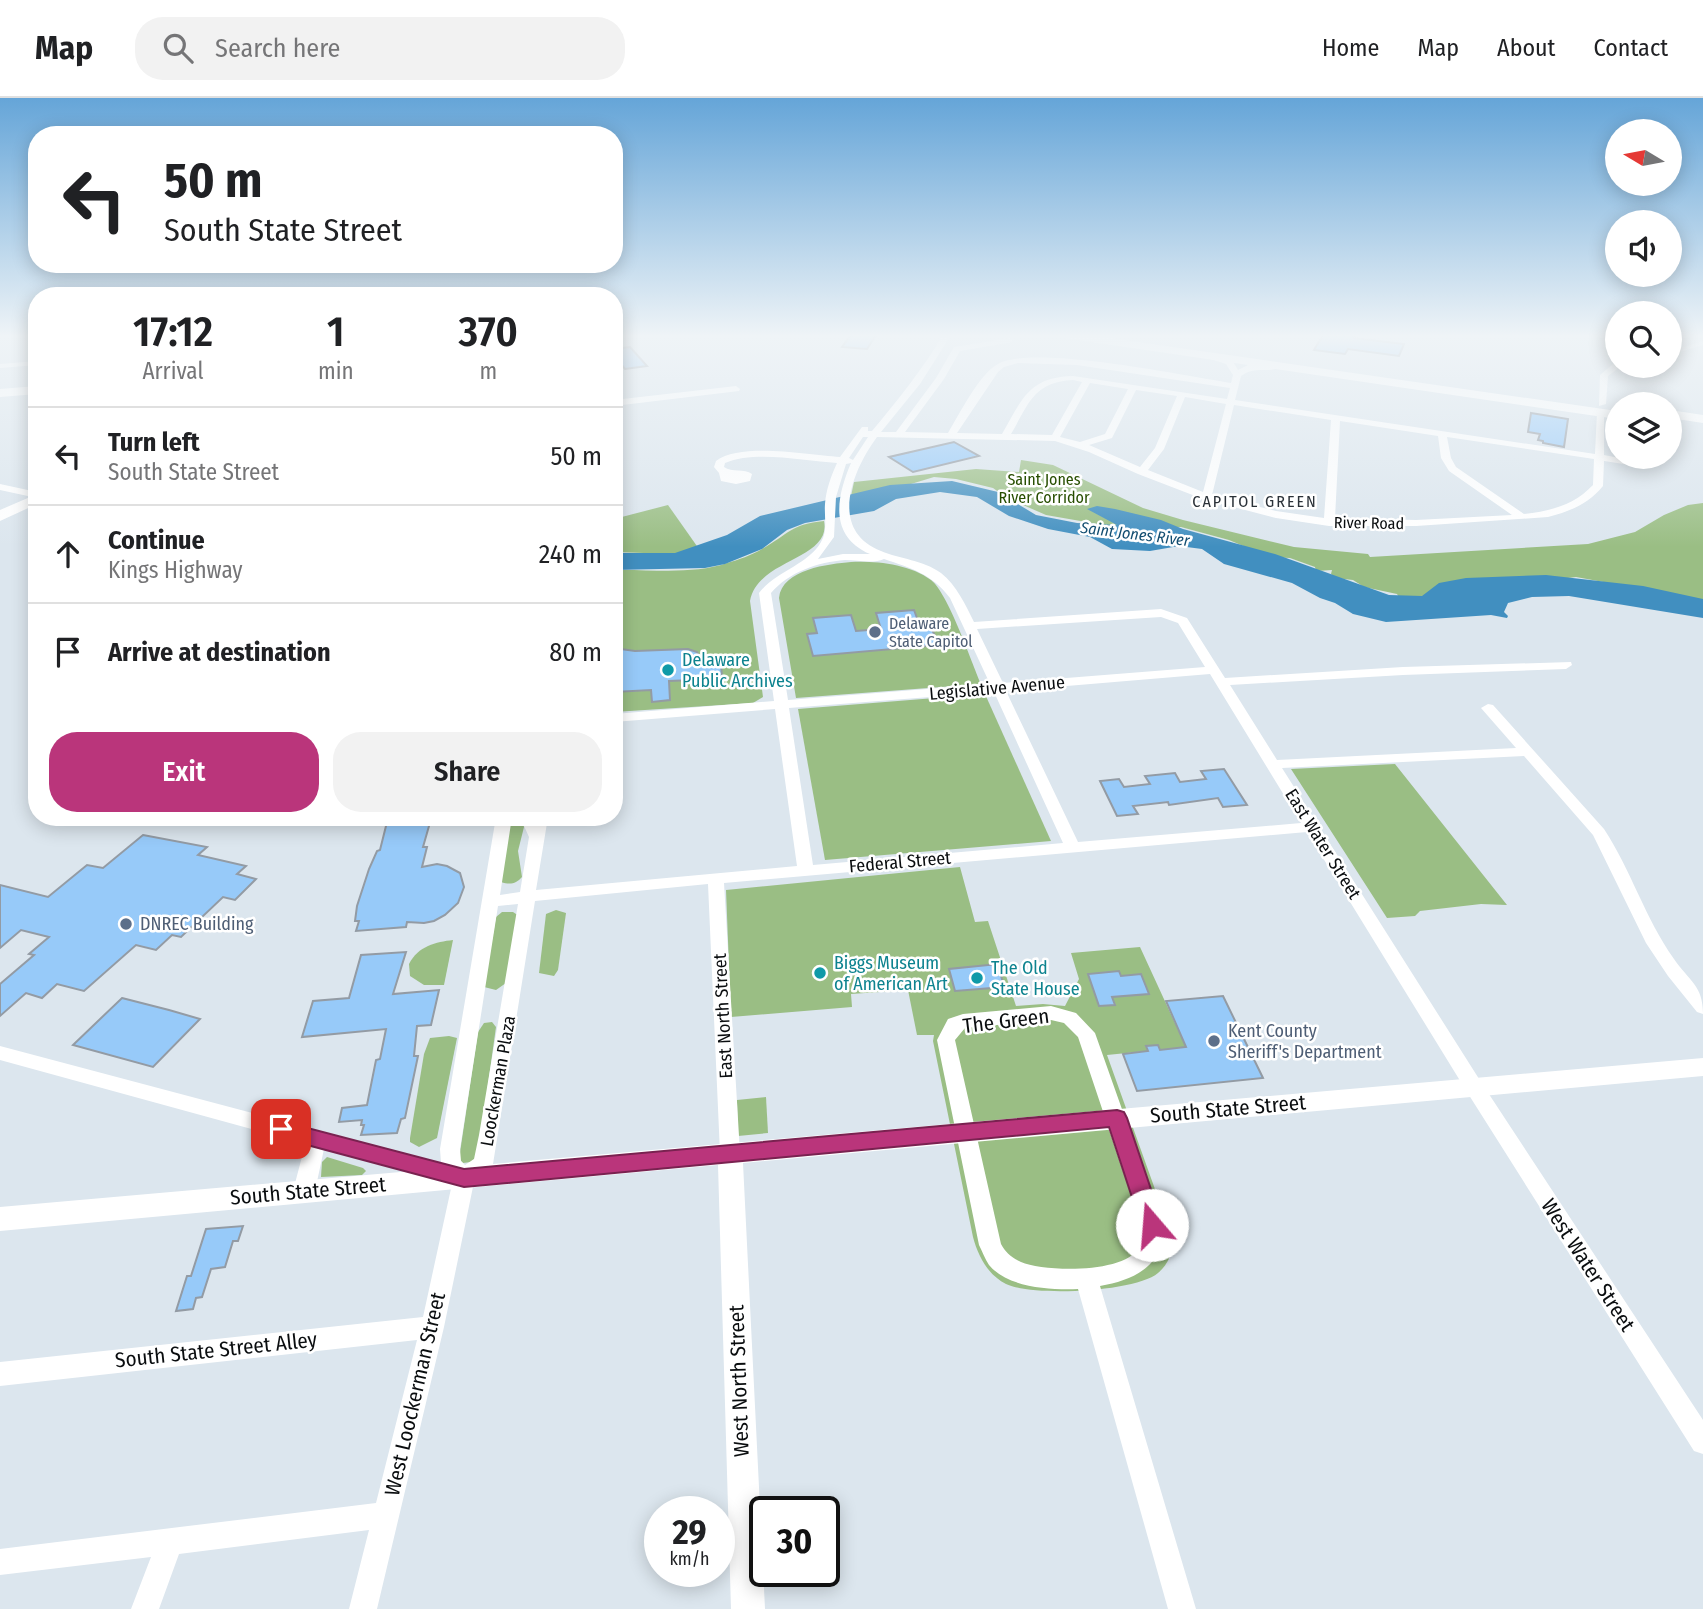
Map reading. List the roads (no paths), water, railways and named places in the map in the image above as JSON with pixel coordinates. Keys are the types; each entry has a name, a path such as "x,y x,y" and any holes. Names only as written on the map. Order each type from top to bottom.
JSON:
{"highway":[{"path":"1554,406 1605,410"},
{"path":"1682,416 1703,419"},
{"path":"1682,423 1703,426"},
{"path":"4,513 28,501"}],"main road":[{"name":"South State Street","path":"0,1219 1703,1067"},
{"name":"West North Street","path":"730,1153 748,1609"}],"street":[{"path":"806,870 765,593 779,576 823,547 830,527 831,495 842,460 884,406"},
{"path":"897,406 855,461 845,495 845,519 852,537 863,547 920,566 945,580 970,626 1073,847"},
{"path":"899,434 920,406"},
{"path":"951,435 971,406"},
{"path":"1006,435 1025,406"},
{"path":"1055,438 1073,406"},
{"path":"1080,445 1109,436 1124,406"},
{"path":"1141,472 1159,449 1178,406"},
{"path":"1207,497 1230,406"},
{"path":"1256,406 1605,459"},
{"path":"1329,523 1336,417"},
{"name":"River Road","path":"861,433 1055,438 1080,445 1207,497 1276,514 1329,523 1394,525 1522,517 1568,508 1591,495 1598,486 1605,434"},
{"path":"1442,434 1446,458 1451,469 1522,517"},
{"path":"724,472 719,467 721,461 741,454 855,461"},
{"path":"2,488 28,494"},
{"path":"2,488 12,503 4,513"},
{"path":"794,568 844,557 899,560"},
{"name":"East Water Street","path":"970,626 1161,613 1183,621 1474,1087"},
{"name":"Legislative Avenue","path":"623,717 999,688 1218,676 1566,665"},
{"path":"1488,708 1599,832 1613,853 1648,932 1665,960 1703,1007"},
{"path":"1273,764 1529,752"},
{"name":"Loockerman Plaza","path":"502,826 450,1149 451,1164 464,1178 483,1164 540,826"},
{"path":"531,826 538,840"},
{"name":"Federal Street","path":"489,902 578,890 1312,827"},
{"name":"East North Street","path":"716,878 730,1153"},
{"name":"The Green","path":"1051,1013 1070,1018 1086,1033 1117,1118 1152,1225 1153,1241 1149,1251 1127,1270 1086,1277 1044,1279 1018,1271 998,1260 990,1245 946,1040 955,1024 963,1021 1051,1013"},
{"path":"0,1054 464,1178"},
{"name":"West Water Street","path":"1474,1087 1703,1442"},
{"path":"302,1135 314,1149 304,1191"},
{"name":"West Loockerman Street","path":"363,1609 432,1326 464,1178"},
{"path":"1086,1277 1182,1609"},
{"name":"South State Street Alley","path":"0,1374 432,1326"},
{"path":"0,1562 387,1514"},
{"path":"145,1609 169,1543"}],"water":[{"name":"Saint Jones River","path":"952,481 998,492 1036,515 1077,523 1117,525 1087,509 1097,506 1115,509 1275,554 1389,595 1422,596 1439,583 1466,578 1546,575 1643,586 1703,599 1703,618 1569,596 1532,597 1508,603 1504,612 1507,618 1491,615 1386,622 1353,614 1292,583 1224,564 1202,549 1179,546 1150,551 1112,549 1090,537 1048,529 1009,516 977,497 940,492 896,499 874,511 805,523 787,530 762,549 725,564 705,568 623,570 623,553 675,553 727,535 760,516 890,485"}],"place":[{"name":"Delaware State Capitol","path":"875,632"},
{"name":"Delaware Public Archives","path":"668,670"},
{"name":"DNREC Building","path":"126,924"},
{"name":"Biggs Museum of American Art","path":"820,973"},
{"name":"The Old State House","path":"977,978"},
{"name":"Kent County Sheriff's Department","path":"1214,1041"}],"district":[{"name":"CAPITOL GREEN","path":"1255,501"}],"park label":[{"name":"Saint Jones River Corridor","path":"1044,488"}]}
